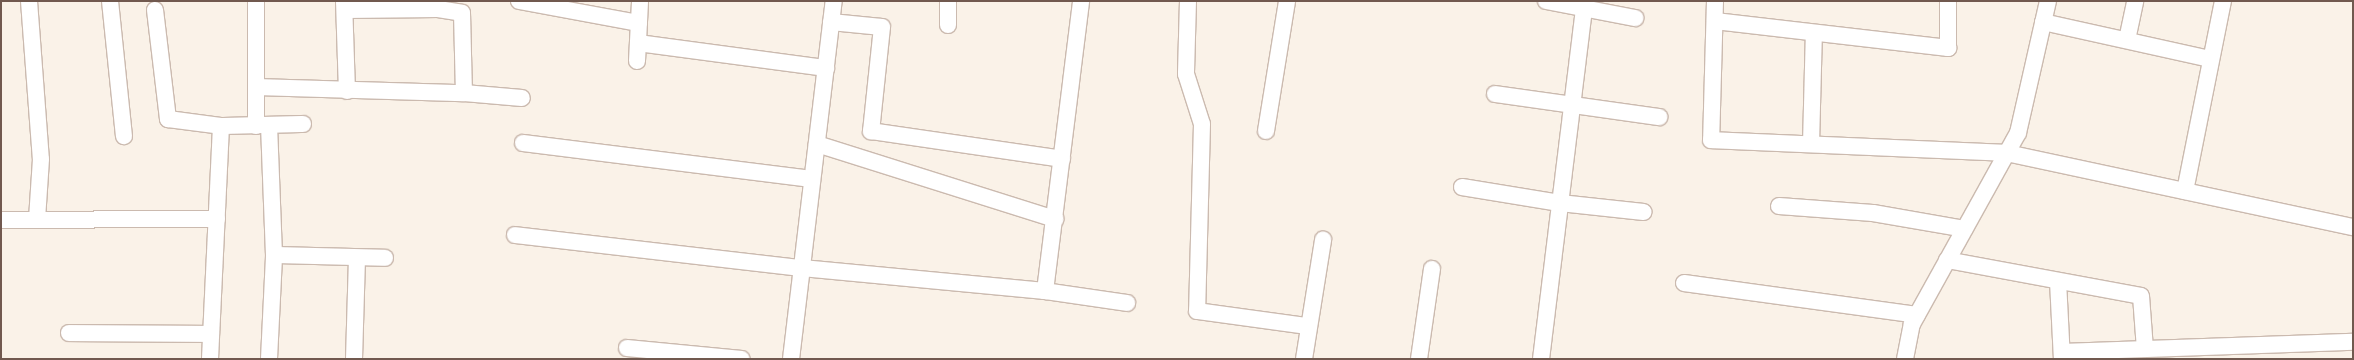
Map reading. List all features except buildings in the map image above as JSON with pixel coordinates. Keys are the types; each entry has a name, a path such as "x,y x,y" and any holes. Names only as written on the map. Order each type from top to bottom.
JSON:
{"street":[{"path":"29,1 41,159 37,220"},
{"path":"110,1 124,136"},
{"path":"256,1 256,87 262,126 274,255 269,359"},
{"path":"520,1 639,23"},
{"path":"637,61 640,1"},
{"path":"791,359 834,1"},
{"path":"948,1 948,25"},
{"path":"1045,291 1081,1"},
{"path":"1188,1 1186,74 1202,124 1197,311 1308,326"},
{"path":"1266,131 1287,1"},
{"path":"1546,1 1585,4 1635,18"},
{"path":"1715,1 1711,140 2007,153 2353,227"},
{"path":"1714,21 1948,48 1948,1"},
{"path":"1905,359 1912,324 2018,133 2048,1"},
{"path":"2127,40 2134,1"},
{"path":"2185,191 2210,59 2223,1"},
{"path":"1541,359 1585,4"},
{"path":"347,91 345,6 438,5 462,13 464,93"},
{"path":"155,10 168,119 221,126 303,124"},
{"path":"831,22 882,27 871,131 1062,159"},
{"path":"2043,22 2210,59"},
{"path":"1811,144 1814,33"},
{"path":"638,43 826,68"},
{"path":"256,87 347,91 464,93 522,98"},
{"path":"1495,94 1659,117"},
{"path":"210,359 221,126"},
{"path":"523,144 812,179"},
{"path":"817,144 1054,219"},
{"path":"1462,187 1560,203 1644,212"},
{"path":"1779,206 1873,213 1965,229"},
{"path":"1,220 217,219"},
{"path":"516,235 802,268 1045,291 1127,303"},
{"path":"1304,359 1308,326 1323,240"},
{"path":"274,255 385,258"},
{"path":"354,359 357,258"},
{"path":"1947,260 2141,296 2145,349"},
{"path":"1419,359 1432,269"},
{"path":"2058,281 2062,355 2145,349 2224,353 2353,342"},
{"path":"1684,283 1917,315"},
{"path":"69,333 211,334"},
{"path":"627,348 741,359"}]}
